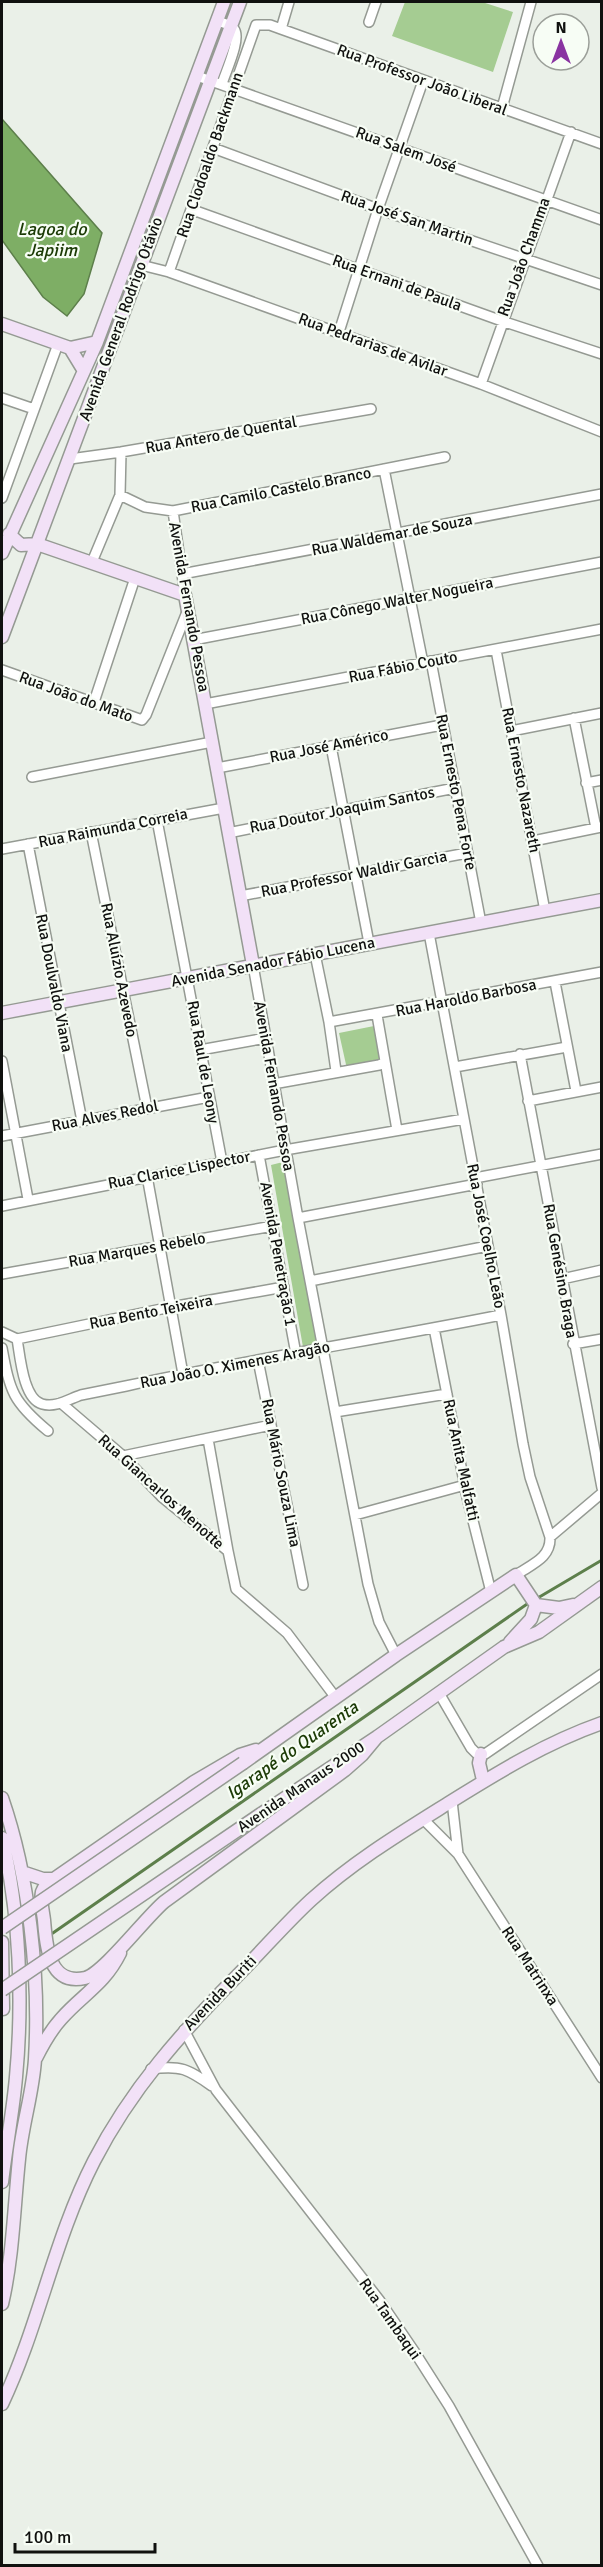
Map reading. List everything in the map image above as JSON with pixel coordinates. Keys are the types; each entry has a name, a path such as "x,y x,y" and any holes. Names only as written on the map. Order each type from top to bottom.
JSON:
{"main road":[{"name":"Avenida General Rodrigo Otávio","path":"2,637 6,615 70,459 210,80 217,21 224,2"},
{"name":"Avenida General Rodrigo Otávio","path":"2,553 97,342 210,80 240,2"},
{"path":"2,324 70,348 97,342"},
{"path":"70,348 84,371"},
{"path":"9,534 21,545 37,544 185,595"},
{"name":"Avenida Fernando Pessoa","path":"185,595 253,965"},
{"name":"Avenida Senador Fábio Lucena","path":"2,1013 602,900"},
{"path":"2,1928 266,1748 396,1655 491,1592 519,1579 535,1603 559,1608 577,1604"},
{"name":"Avenida Manaus 2000","path":"3,1987 377,1737 504,1647 539,1632 602,1587"},
{"path":"504,1647 531,1619 535,1603"},
{"name":"Avenida Buriti","path":"2,2404 15,2376 73,2204 117,2119 152,2069 184,2030 310,1901 354,1865 483,1780 563,1737 602,1723"},
{"path":"266,1748 240,1755 194,1782 54,1879 42,1891 47,1955 59,1972 67,1976 85,1978 102,1966 164,1902 345,1770 377,1737"},
{"path":"480,1754 479,1763 483,1780"},
{"path":"2,1798 15,1838 29,1925 35,2061 19,2155 2,2304"},
{"path":"2,1838 16,1934 19,1972 16,2079 2,2182"},
{"path":"2,1866 10,1891"},
{"path":"22,1872 40,1879 54,1879"},
{"path":"35,2061 60,2019 95,1988 112,1968 125,1941"},
{"path":"2,1944 2,2009 14,2016 19,2030"}],"street":[{"path":"281,29 290,2"},
{"path":"369,22 376,2"},
{"path":"502,108 531,2"},
{"path":"217,21 232,26"},
{"name":"Rua Professor João Liberal","path":"250,38 256,25 281,29 602,144"},
{"name":"Rua Clodoaldo Backmann","path":"169,272 193,210 250,38"},
{"name":"Rua Salem José","path":"210,80 602,220"},
{"path":"339,332 378,209 423,81"},
{"name":"Rua João Chamma","path":"480,384 571,132"},
{"name":"Rua José San Martin","path":"213,148 378,209 602,285"},
{"name":"Rua Ernani de Paula","path":"193,210 502,321 602,354"},
{"name":"Rua Pedrarias de Avilar","path":"141,265 169,272 339,332 602,432"},
{"path":"2,498 5,474 34,409 57,345"},
{"path":"2,398 34,409"},
{"name":"Rua Antero de Quental","path":"70,459 371,409"},
{"path":"92,562 120,495 121,452"},
{"name":"Rua Camilo Castelo Branco","path":"120,495 146,507 173,512 445,457"},
{"name":"Rua Ernesto Pena Forte","path":"384,470 408,598 427,662 442,725 480,923"},
{"name":"Rua Waldemar de Souza","path":"182,574 602,494"},
{"name":"Avenida Fernando Pessoa","path":"173,512 185,595"},
{"name":"Rua Cônego Walter Nogueira","path":"193,640 602,561"},
{"path":"94,702 135,578"},
{"name":"Rua João do Mato","path":"2,670 139,720 144,718 187,612"},
{"name":"Rua Fábio Couto","path":"205,704 602,629"},
{"name":"Rua Ernesto Nazareth","path":"496,650 545,911"},
{"path":"511,730 602,713"},
{"path":"533,841 598,828 586,783 574,718"},
{"name":"Rua José Américo","path":"217,768 442,725"},
{"path":"32,777 212,742"},
{"path":"331,746 369,943"},
{"path":"586,783 602,780"},
{"name":"Rua Doutor Joaquim Santos","path":"228,833 455,788"},
{"name":"Rua Raimunda Correia","path":"2,849 224,808"},
{"name":"Rua Raul de Leony","path":"157,820 222,1162"},
{"name":"Rua Aluízio Azevedo","path":"91,832 147,1108"},
{"name":"Rua Doulvaldo Viana","path":"28,844 57,1004 82,1121"},
{"name":"Rua Professor Waldir Garcia","path":"240,896 467,853"},
{"name":"Rua José Coelho Leão","path":"429,933 530,1477 550,1537"},
{"path":"315,954 336,1071"},
{"name":"Avenida Fernando Pessoa","path":"253,965 285,1150 372,1603 396,1655"},
{"name":"Rua Haroldo Barbosa","path":"329,1022 602,972"},
{"path":"555,982 576,1091"},
{"path":"377,1015 397,1130"},
{"path":"200,1050 266,1038"},
{"path":"454,1067 567,1047"},
{"name":"Rua Genésino Braga","path":"520,1054 602,1488"},
{"path":"2,1061 28,1199"},
{"path":"273,1084 379,1065 384,1062"},
{"path":"528,1101 602,1087"},
{"name":"Rua Alves Redol","path":"2,1137 209,1097"},
{"name":"Rua Clarice Lispector","path":"2,1206 28,1199 285,1150 464,1119"},
{"path":"298,1218 602,1154"},
{"name":"Avenida Penetração 1","path":"259,1155 296,1354"},
{"path":"147,1176 183,1374"},
{"name":"Rua Marques Rebelo","path":"2,1274 273,1226"},
{"path":"310,1281 488,1246"},
{"path":"562,1280 602,1270"},
{"name":"Rua Bento Teixeira","path":"17,1339 171,1307 284,1287"},
{"name":"Rua João O. Ximenes Aragão","path":"17,1339 24,1377 30,1393 37,1402 43,1405 61,1403 86,1394 183,1374 501,1315"},
{"name":"Rua Anita Malfatti","path":"434,1329 465,1485 491,1592"},
{"path":"2,1332 17,1339"},
{"path":"573,1344 602,1339"},
{"path":"2,1348 9,1384 15,1399 48,1431"},
{"name":"Rua Mário Souza Lima","path":"258,1360 303,1585"},
{"path":"335,1412 447,1394"},
{"name":"Rua Giancarlos Menotte","path":"61,1403 123,1456 162,1497 228,1551 237,1589 287,1633 336,1698"},
{"path":"123,1456 271,1425"},
{"path":"208,1440 228,1551"},
{"path":"355,1515 465,1485"},
{"path":"519,1579 545,1556 550,1547 550,1537 602,1493"},
{"path":"439,1693 471,1748 480,1754 490,1752 602,1674"},
{"name":"Rua Matrinxa","path":"452,1801 458,1854"},
{"name":"Rua Matrinxa","path":"423,1819 458,1854 602,2078"},
{"name":"Rua Tambaqui","path":"184,2030 216,2090 380,2301 414,2351 449,2406 538,2565"},
{"name":"Rua Tambaqui","path":"152,2069 180,2067 189,2070 216,2090"}],"shaded area":[{"path":"405,2 482,2 513,12 493,72 392,36"},
{"path":"374,1026 381,1061 347,1069 339,1033"},
{"path":"283,1162 318,1344 303,1347 271,1165"}],"water":[{"name":"Lagoa do Japiim","path":"2,119 102,233 84,294 67,316 43,297 2,240"}],"waterway":[{"name":"Igarapé do Quarenta","path":"536,1599 602,1560"},
{"name":"Igarapé do Quarenta","path":"50,1935 530,1602"}]}
